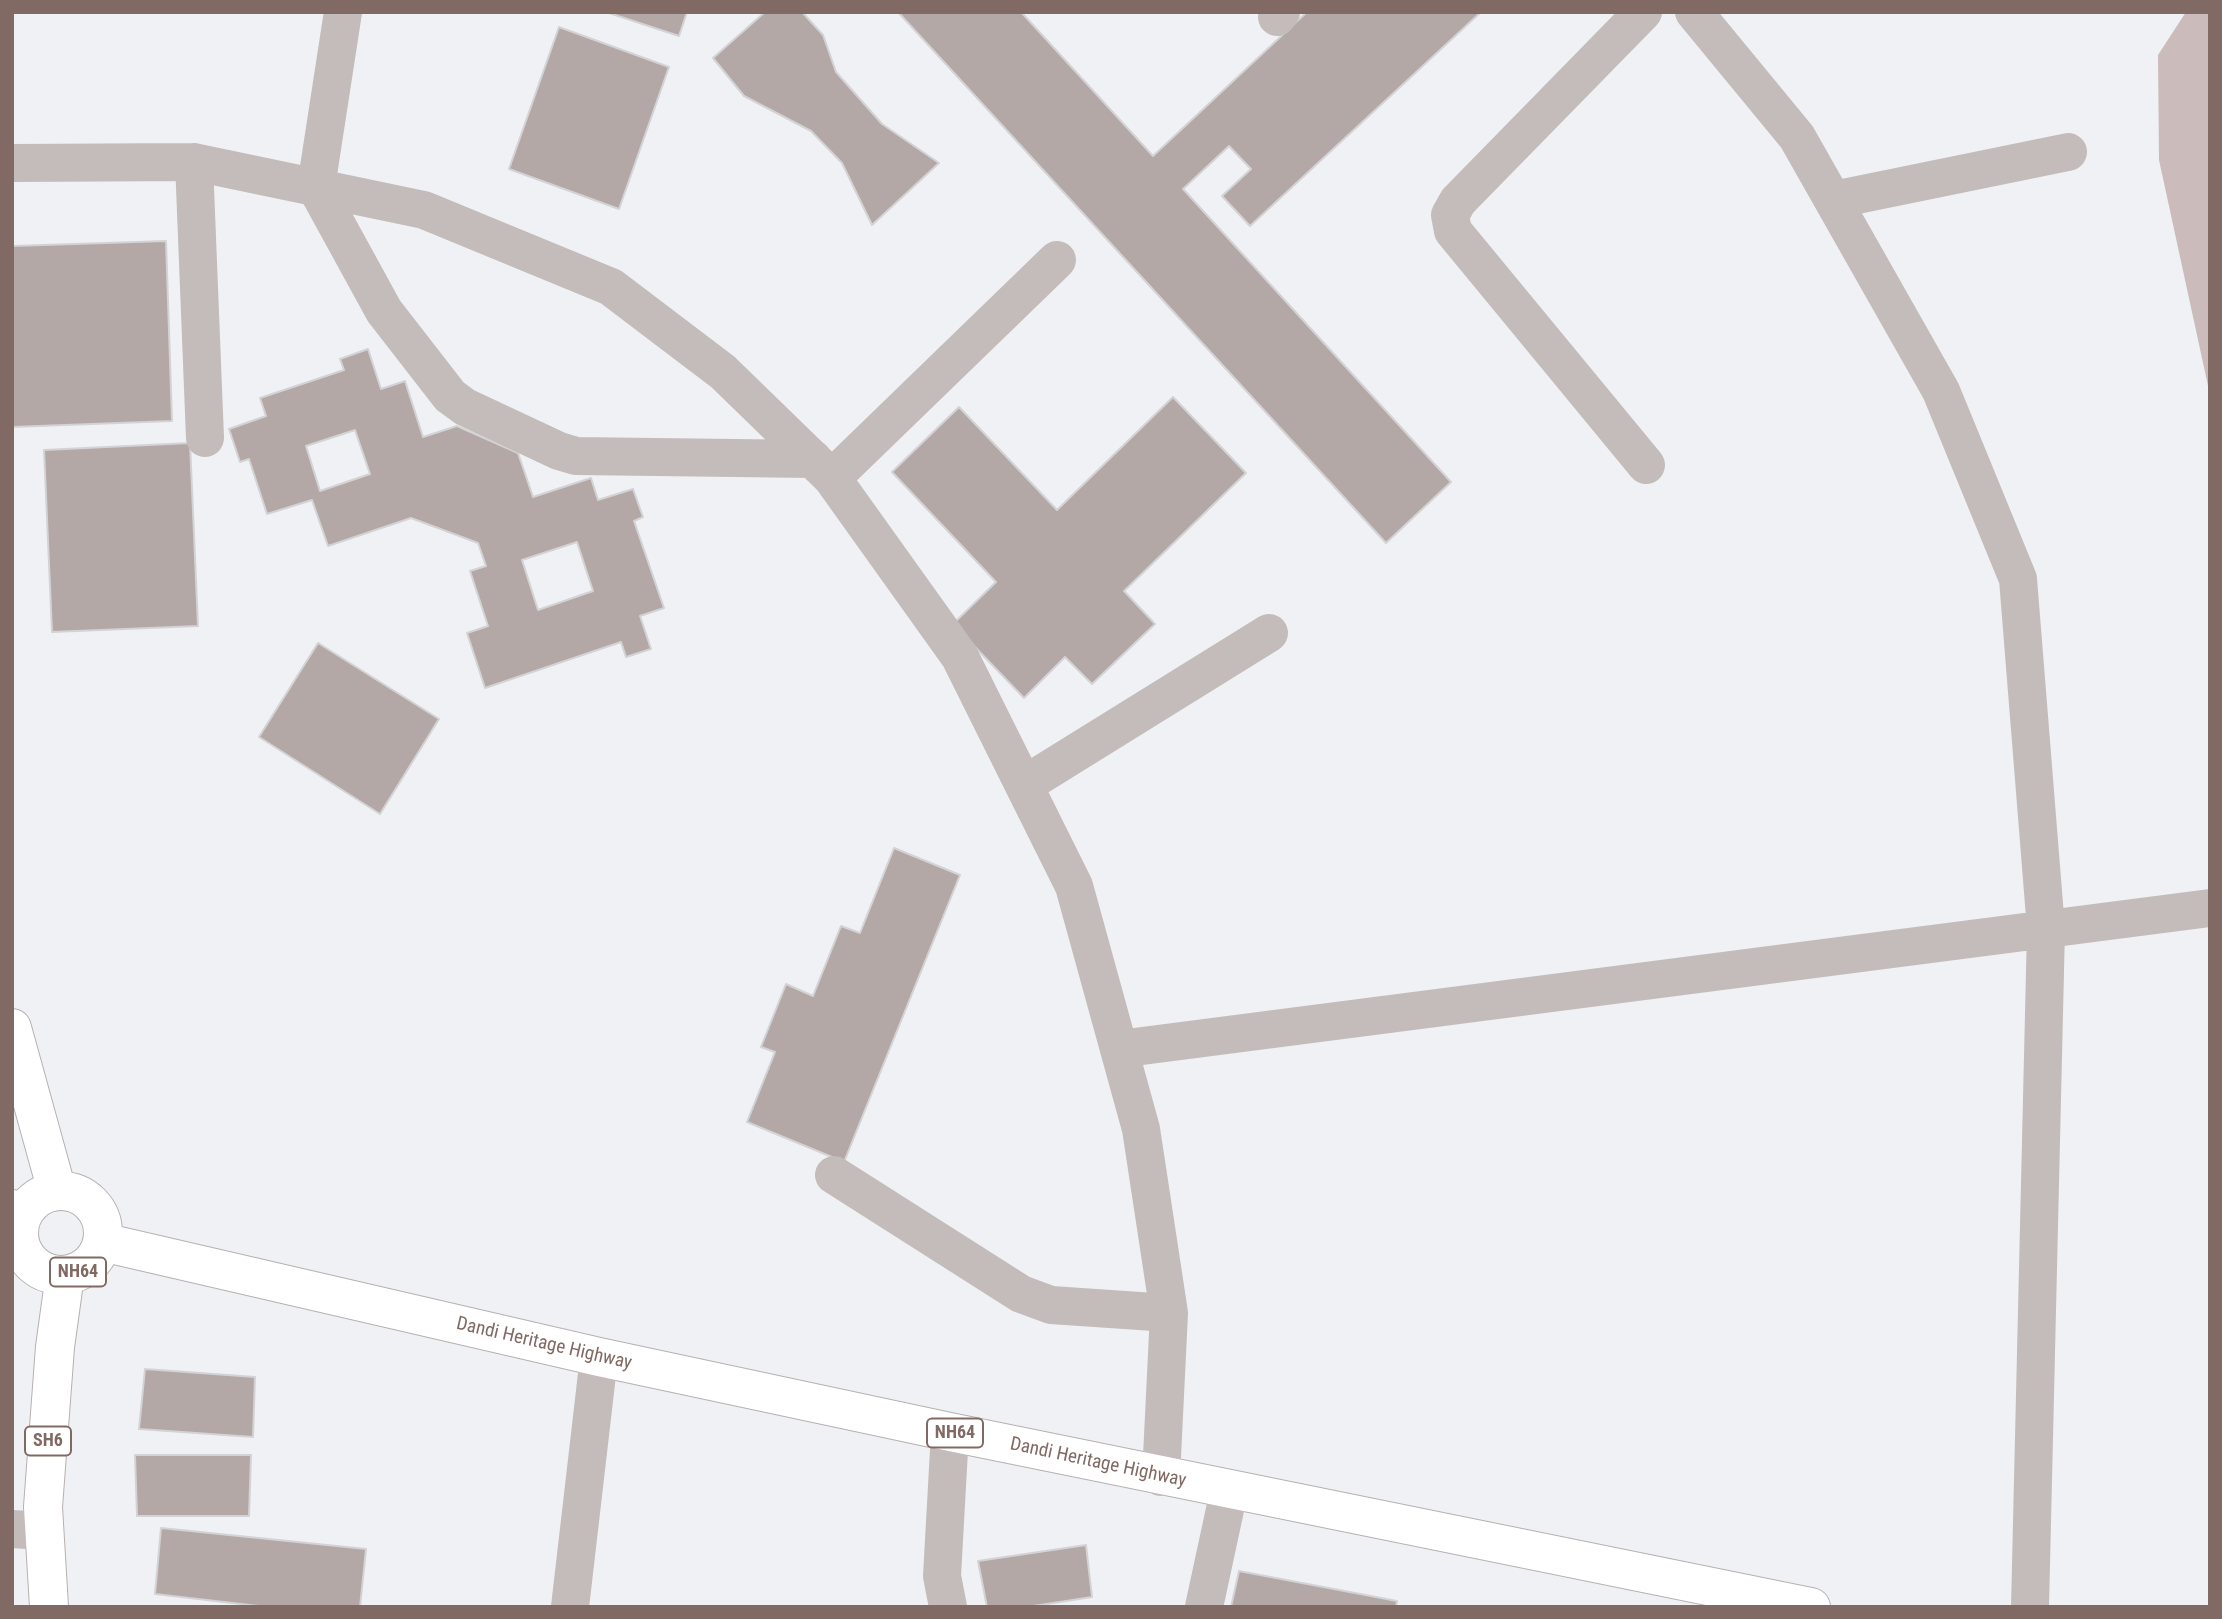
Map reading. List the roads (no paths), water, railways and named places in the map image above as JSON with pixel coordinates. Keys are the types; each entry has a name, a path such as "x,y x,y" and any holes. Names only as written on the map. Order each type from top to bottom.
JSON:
{"main road":[{"path":"12,1028 57,1191"},
{"name":"NH64","path":"70,1191 92,1205 100,1216 102,1242 89,1265 65,1275 52,1275 29,1261 17,1224 44,1194 70,1191"},
{"name":"Dandi Heritage Highway","path":"102,1242 599,1357 950,1432 1229,1491 1811,1607"},
{"name":"SH6","path":"49,1607 28,1530 43,1507 55,1347 65,1275"}],"street":[{"path":"342,12 316,187 384,311 450,396 465,407 559,452 576,456 822,469 1057,260"},
{"path":"1643,12 1458,201 1450,215 1453,231 1646,465"},
{"path":"1694,12 1797,137 1941,391 2018,579 2046,929 2030,1607"},
{"path":"1833,200 2068,152"},
{"path":"194,162 205,439"},
{"path":"12,163 194,162 424,210 611,287 723,372 822,469 960,657 1074,886 1141,1129 1169,1313 1161,1477"},
{"path":"1024,785 1269,633"},
{"path":"1119,1049 2210,908"},
{"path":"834,1175 1021,1294 1051,1306 1169,1313"},
{"path":"570,1607 599,1357"},
{"path":"948,1607 942,1576 950,1432"},
{"path":"1204,1607 1229,1491"}]}
